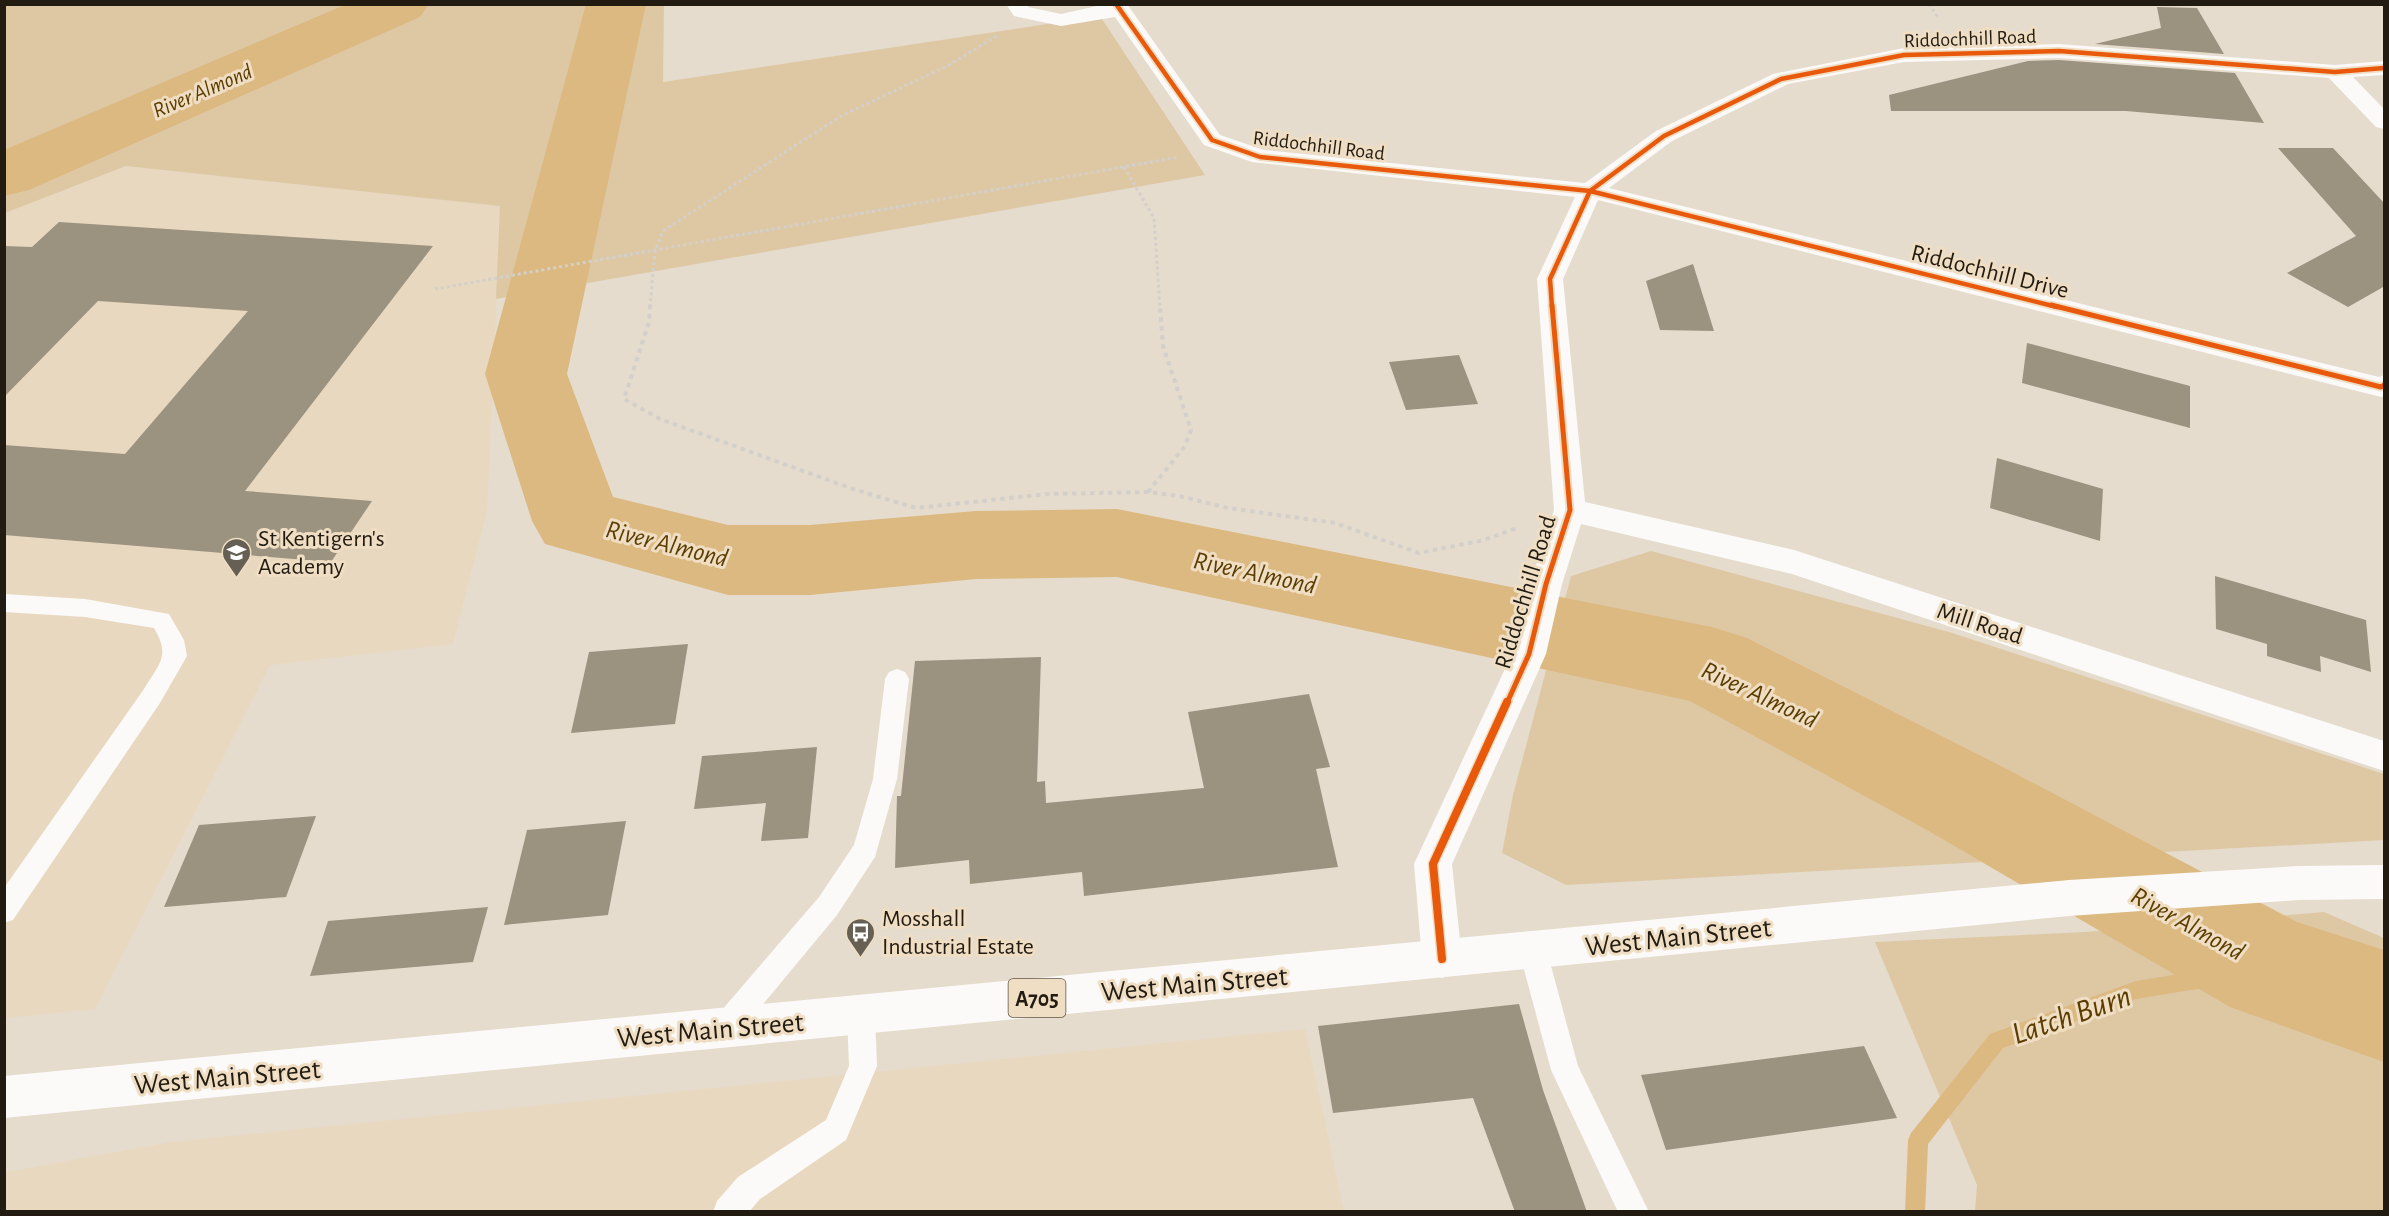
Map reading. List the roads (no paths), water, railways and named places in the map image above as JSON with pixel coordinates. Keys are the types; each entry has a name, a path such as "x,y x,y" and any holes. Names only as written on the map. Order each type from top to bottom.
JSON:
{"street":[{"path":"1023,9 1061,20 1118,7"},
{"name":"Riddochhill Road","path":"1118,7 1212,141 1260,157 1590,191"},
{"name":"Riddochhill Road","path":"1442,959 1433,864 1529,654 1546,584 1570,510 1550,279 1590,191 1664,136 1781,79 1904,55 2059,51 2335,72 2385,68"},
{"path":"2335,72 2385,122"},
{"name":"Riddochhill Drive","path":"1590,191 2383,386"},
{"name":"Mill Road","path":"1570,510 1794,562 2385,756"},
{"name":"West Main Street","path":"4,1097 2069,898 2298,883 2385,882"}],"lane":[{"path":"4,603 85,608 161,620 173,640 175,656 152,696 4,911"},
{"path":"725,1028 828,906 866,849 885,779 897,679"},
{"path":"1533,951 1565,1070 1635,1212"},
{"path":"728,1212 749,1188 836,1130 863,1066 861,1015"}],"waterway":[{"name":"River Almond","path":"4,175 399,4"},
{"name":"River Almond","path":"616,4 526,374 577,521 728,560 810,560 976,545 1117,543 1712,666 1964,798 2271,968 2384,1006"},
{"name":"Latch Burn","path":"1915,1212 1918,1140 1997,1041 2136,990 2271,968"}],"place":[{"name":"St Kentigern's Academy","path":"237,578"},
{"name":"Mosshall Industrial Estate","path":"861,958"}]}
